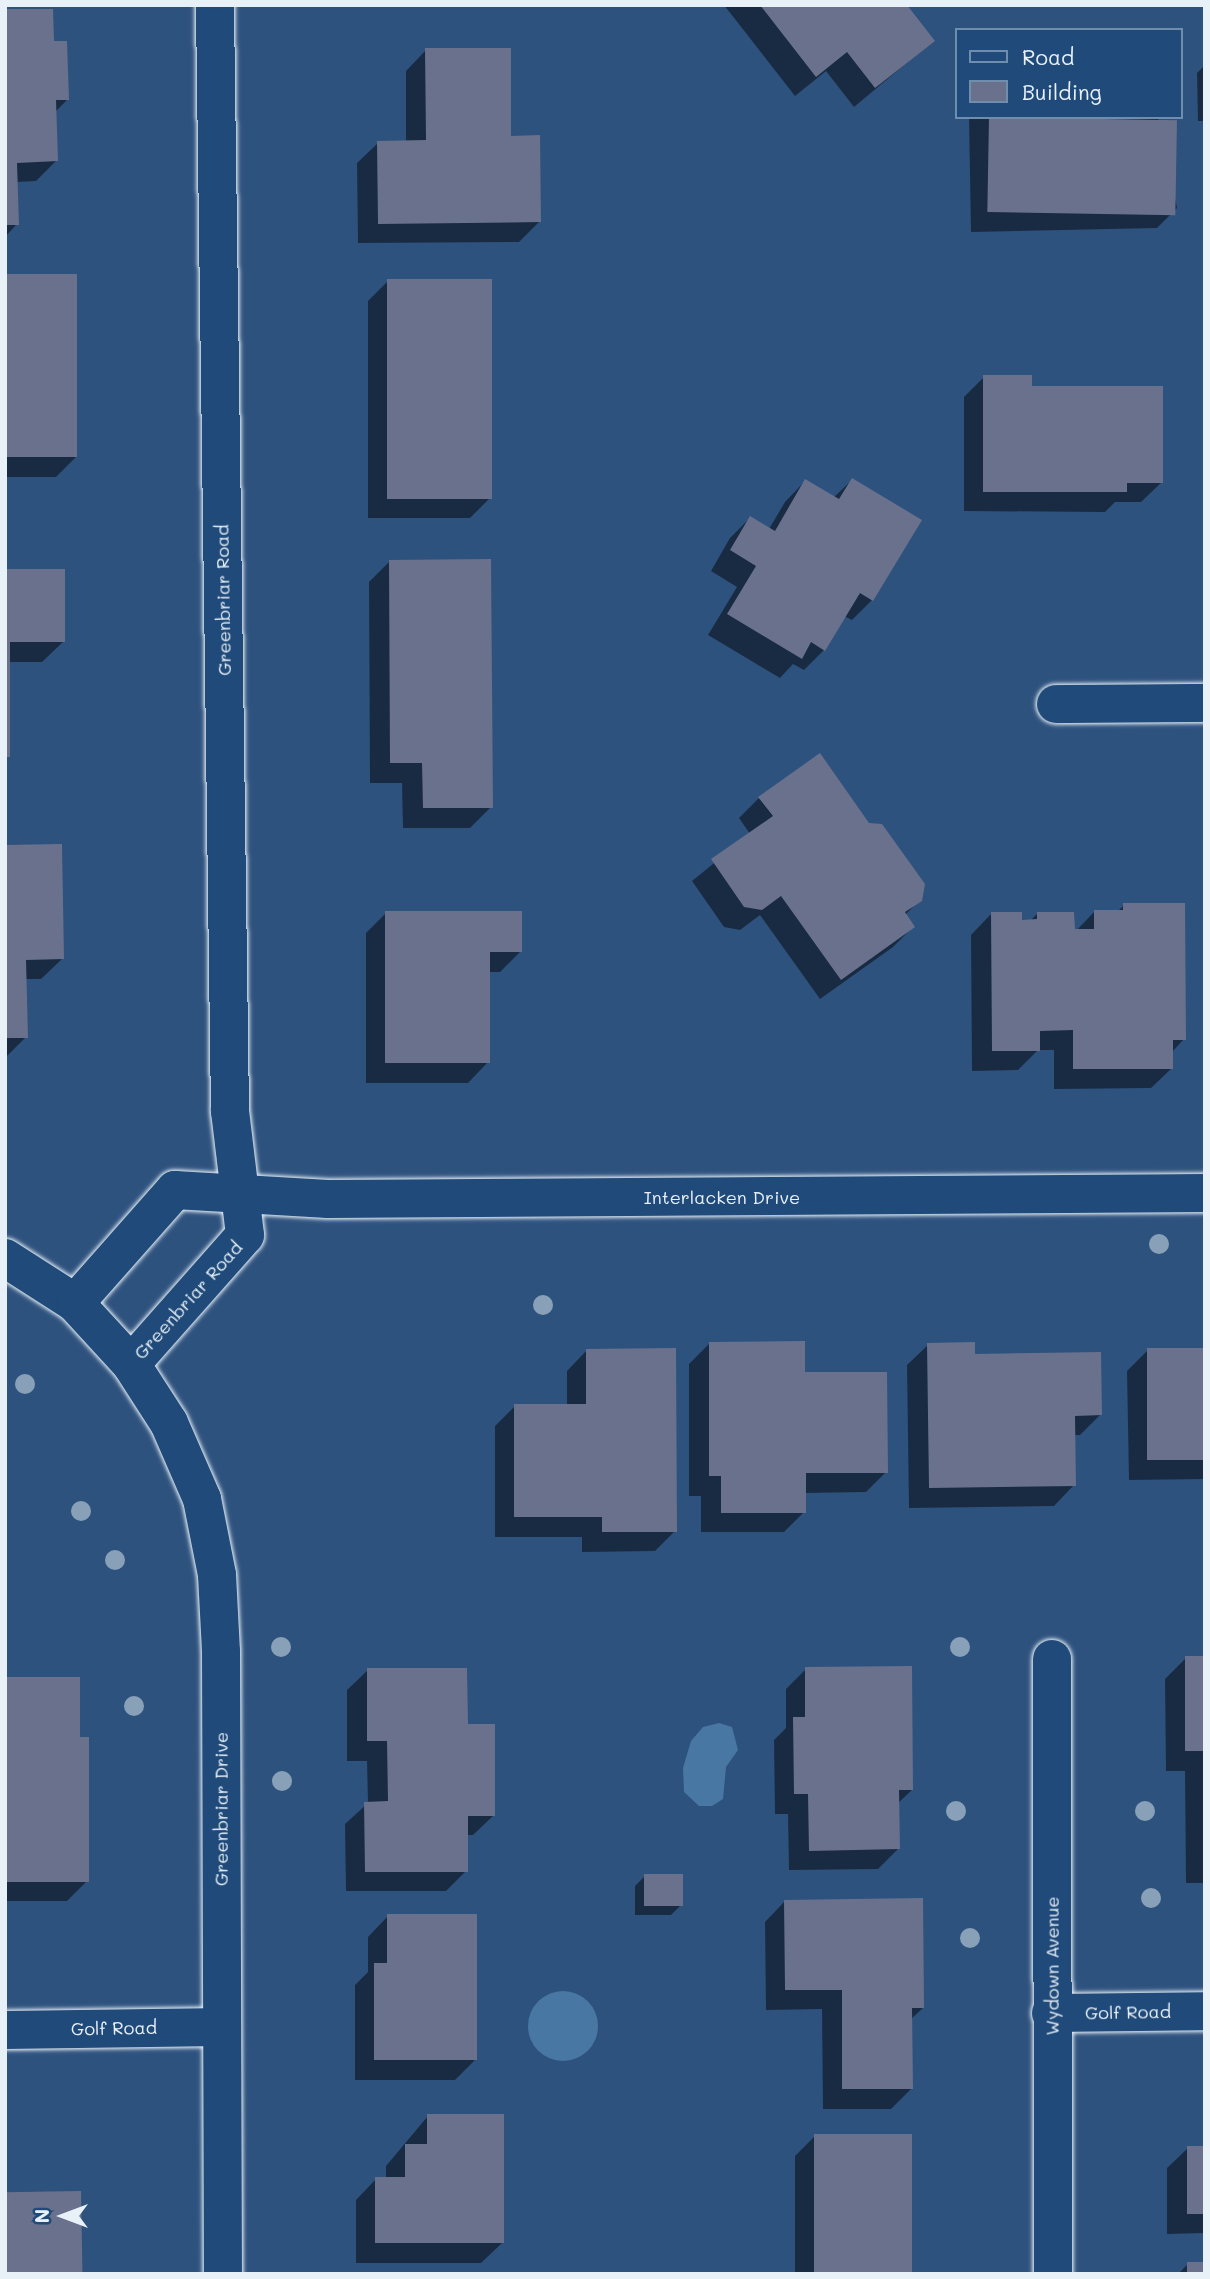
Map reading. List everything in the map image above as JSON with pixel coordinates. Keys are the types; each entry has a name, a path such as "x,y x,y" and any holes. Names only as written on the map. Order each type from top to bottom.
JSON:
{"street":[{"name":"Greenbriar Road","path":"131,1364 245,1235 230,1111 215,5"},
{"path":"1056,704 1205,703"},
{"path":"75,1303 174,1190 239,1194"},
{"name":"Interlacken Drive","path":"239,1194 328,1199 1205,1193"},
{"path":"5,1258 75,1303 131,1364"},
{"name":"Greenbriar Drive","path":"131,1364 169,1423 202,1499 217,1575 223,2274"},
{"name":"Wydown Avenue","path":"1052,1659 1053,2274"},
{"name":"Golf Road","path":"1052,2013 1205,2011"},
{"name":"Golf Road","path":"5,2030 222,2027"}],"water":[{"path":"719,1723 732,1727 738,1750 726,1767 723,1799 712,1806 699,1806 684,1792 683,1768 691,1741 703,1727"},
{"path":"563,1991 588,2001 598,2026 588,2051 563,2061 538,2051 528,2026 538,2001"}],"building":[{"path":"760,5 907,5 935,41 875,88 847,52 816,77"},
{"path":"5,9 53,9 54,41 67,41 69,100 56,100 58,161 17,163 19,225 5,225"},
{"path":"425,48 511,48 511,136 540,135 541,222 378,224 377,141 426,140"},
{"path":"989,119 1177,120 1175,215 987,212"},
{"path":"5,274 77,274 77,457 5,457"},
{"path":"387,279 492,279 492,499 387,499"},
{"path":"983,375 1032,375 1032,386 1163,386 1163,483 1127,483 1127,492 983,492"},
{"path":"852,478 922,520 873,601 860,593 825,651 811,642 802,659 727,614 756,566 730,550 750,516 775,531 805,479 839,499"},
{"path":"491,559 493,808 423,808 422,763 390,763 389,560"},
{"path":"5,569 65,569 65,642 10,642 10,757 5,757"},
{"path":"820,753 869,823 882,824 925,884 922,901 905,912 915,927 841,980 781,896 762,910 744,907 711,859 773,816 758,797"},
{"path":"62,844 64,959 26,960 28,1038 5,1038 5,845"},
{"path":"1123,903 1185,903 1186,1040 1173,1040 1173,1069 1073,1069 1073,1030 1040,1031 1040,1051 992,1051 991,912 1022,912 1022,920 1037,919 1037,912 1074,912 1075,929 1094,929 1094,910 1123,910"},
{"path":"385,911 522,911 522,952 490,952 490,1063 385,1063"},
{"path":"805,1341 805,1372 887,1372 888,1473 806,1473 806,1513 721,1513 721,1476 709,1476 709,1342"},
{"path":"975,1342 975,1354 1101,1352 1102,1415 1075,1416 1076,1486 929,1488 927,1343"},
{"path":"676,1348 677,1532 602,1532 602,1517 514,1517 514,1404 586,1404 586,1349"},
{"path":"1147,1348 1205,1348 1205,1460 1147,1460"},
{"path":"1185,1656 1205,1656 1205,1751 1185,1751"},
{"path":"912,1666 913,1790 899,1790 900,1849 809,1851 808,1794 794,1794 793,1717 805,1717 805,1667"},
{"path":"367,1668 467,1668 468,1724 495,1724 495,1816 468,1816 468,1872 365,1872 364,1802 388,1801 387,1741 367,1741"},
{"path":"5,1677 80,1677 80,1737 89,1737 89,1882 5,1882"},
{"path":"644,1874 683,1874 683,1906 644,1906"},
{"path":"923,1898 924,2008 912,2008 913,2089 842,2089 842,1990 785,1990 784,1900"},
{"path":"387,1914 477,1914 477,2060 374,2060 374,1963 387,1963"},
{"path":"427,2114 504,2114 504,2243 375,2243 375,2177 405,2177 405,2144 427,2144"},
{"path":"814,2134 912,2134 912,2274 814,2274"},
{"path":"1187,2146 1205,2146 1205,2214 1187,2214"},
{"path":"81,2191 82,2274 6,2274 5,2192"},
{"path":"1187,2262 1205,2262 1205,2274 1187,2274"}]}
